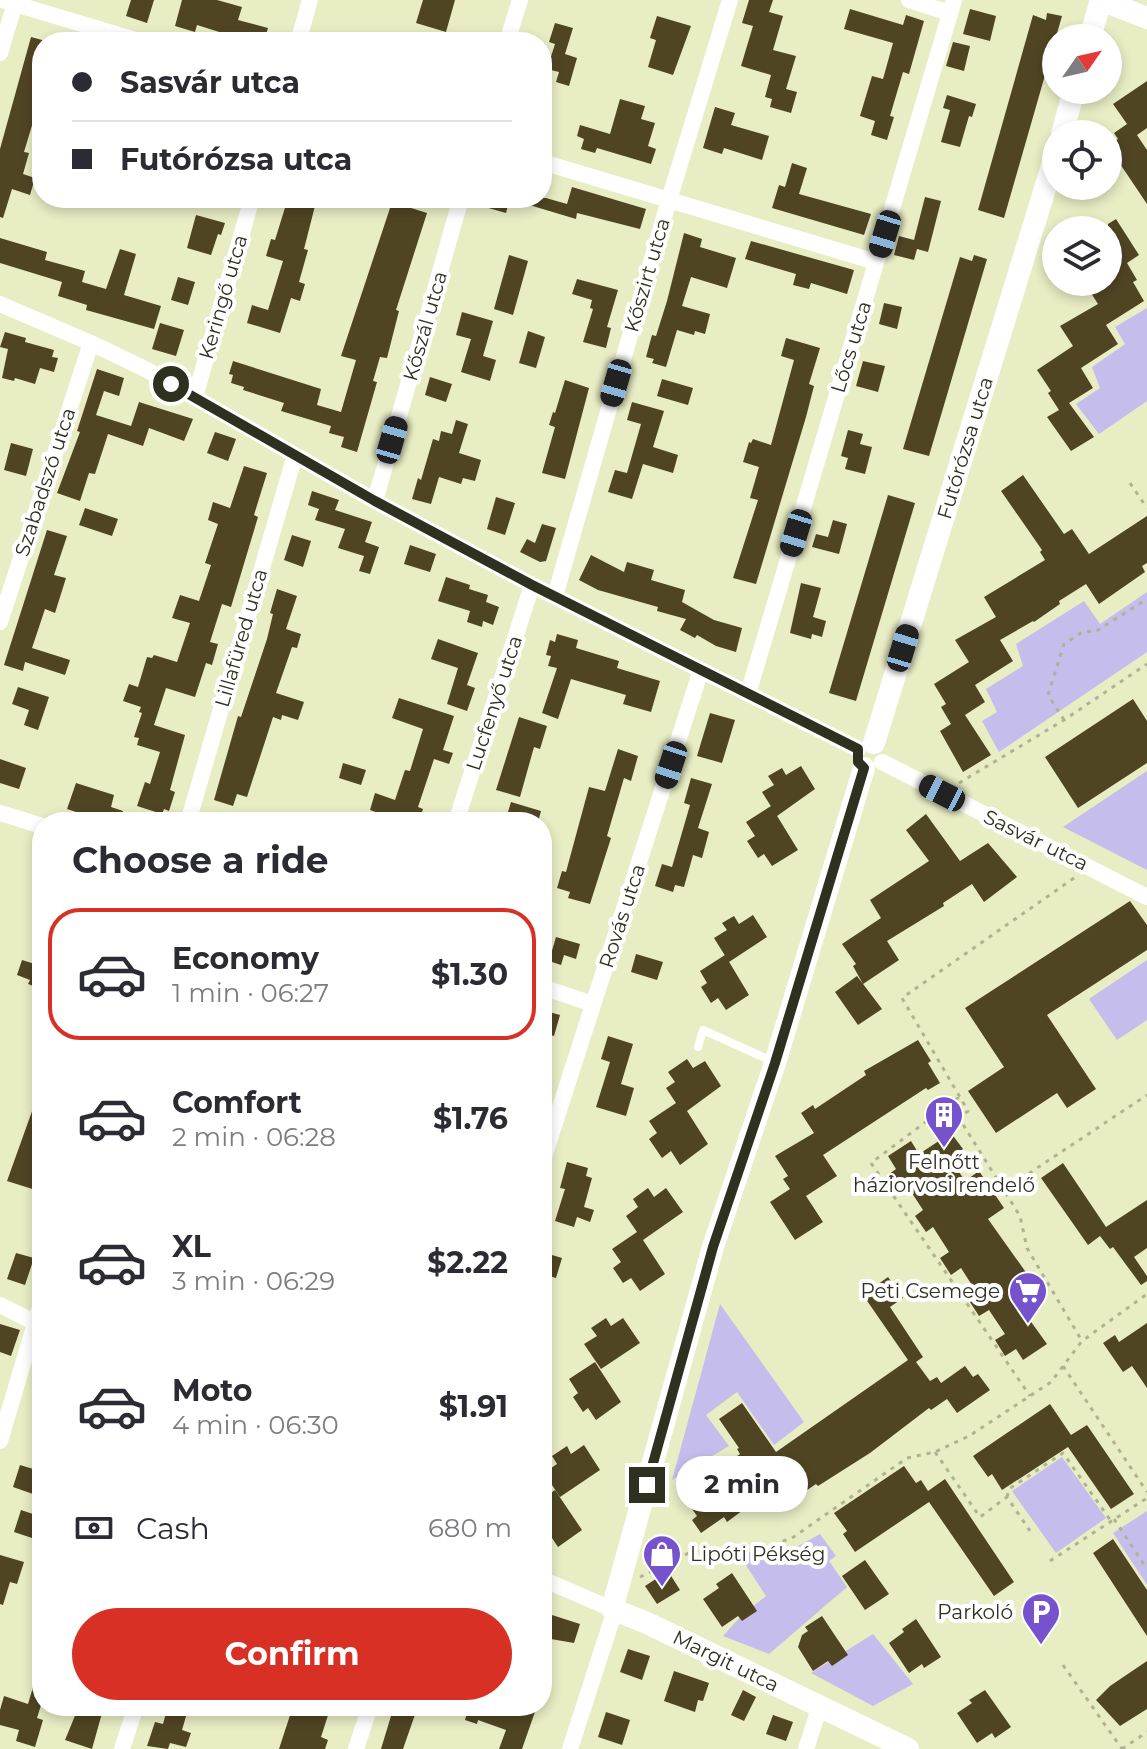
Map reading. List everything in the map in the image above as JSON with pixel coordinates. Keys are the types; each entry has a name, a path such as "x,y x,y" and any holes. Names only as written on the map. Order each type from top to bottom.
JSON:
{"street":[{"path":"301,32 310,0"},
{"path":"510,32 520,0"},
{"name":"Kőszirt utca","path":"555,596 730,0"},
{"path":"909,0 952,6"},
{"path":"1094,24 1100,0 1147,18"},
{"path":"0,53 11,1 110,32"},
{"name":"Lőcs utca","path":"748,694 952,6"},
{"path":"552,165 876,262"},
{"name":"Futórózsa utca","path":"570,1749 615,1603 713,1247 775,1063 1042,198"},
{"name":"Keringő utca","path":"195,397 249,208"},
{"name":"Kőszál utca","path":"375,501 458,208"},
{"name":"Sasvár utca","path":"0,304 91,343 195,397 375,501 532,585 1147,897"},
{"name":"Szabadszó utca","path":"0,622 91,343"},
{"name":"Lillafüred utca","path":"191,812 295,455"},
{"name":"Lucfenyő utca","path":"459,812 532,585"},
{"name":"Rovás utca","path":"552,1132 701,670"},
{"path":"0,813 32,823"},
{"path":"552,990 593,1004"},
{"path":"0,1305 32,1322"},
{"path":"0,1441 32,1343"},
{"name":"Margit utca","path":"552,1582 615,1603 647,1623 908,1749"},
{"path":"806,1749 820,1706"},
{"path":"122,1749 133,1716"},
{"path":"356,1749 367,1716"}],"lane":[{"path":"698,1047 703,1030 775,1063"}],"path":[{"path":"1130,483 1147,508"},
{"path":"1064,720 1048,695 1064,644 1084,631 1095,632 1147,599"},
{"path":"942,793 1064,720 1147,664"},
{"path":"1082,1341 1027,1248 1020,1216 959,1118 968,1111 902,998 1090,867"},
{"path":"1004,1190 1147,1095"},
{"path":"959,1097 871,1163 1030,1396"},
{"path":"615,1603 654,1568 693,1551 762,1548 792,1538 907,1458 935,1452 969,1436 1051,1382 1082,1341 1147,1294"},
{"path":"1063,1366 1147,1492"},
{"path":"935,1452 980,1517 1007,1497 1009,1489 1063,1453 1147,1569"},
{"path":"1007,1497 1030,1531"},
{"path":"1050,1561 1147,1498"},
{"path":"1063,1665 1122,1749 1147,1732"}],"shaded area":[{"path":"1147,308 1147,401 1099,434 1076,404 1100,388 1092,367 1125,344 1115,327"},
{"path":"1147,592 1147,652 999,752 982,721 997,712 986,689 1023,666 1016,644 1084,601 1100,624"},
{"path":"1147,771 1147,870 1063,827"},
{"path":"1147,960 1147,1020 1117,1040 1089,999"},
{"path":"720,1304 804,1422 774,1445 737,1392 706,1415 729,1446 672,1480"},
{"path":"1062,1457 1106,1518 1056,1553 1012,1491"},
{"path":"1147,1511 1147,1585 1113,1533"},
{"path":"820,1534 836,1556 829,1561 847,1587 769,1654 723,1636 742,1615 766,1596 738,1553 793,1549"},
{"path":"873,1634 913,1684 873,1706 811,1673"}],"building":[{"path":"131,0 154,0 147,23 126,16"},
{"path":"182,0 217,0 242,7 238,20 268,28 267,32 219,32 197,25 195,32 175,26"},
{"path":"423,0 455,0 446,32 416,23"},
{"path":"749,0 773,0 769,12 783,16 773,50 796,56 786,89 797,92 791,113 770,107 772,99 765,97 771,75 741,66 753,26 742,23"},
{"path":"850,9 903,25 906,15 924,21 909,74 903,72 890,116 894,117 887,140 871,135 875,121 860,116 872,76 883,79 893,43 844,29"},
{"path":"970,9 996,16 990,41 963,34"},
{"path":"1047,13 1062,16 1060,24 1042,24 1042,86 1004,218 978,210 1033,15 1046,20"},
{"path":"657,16 691,26 673,75 648,67 656,40 650,38"},
{"path":"555,23 573,28 565,54 577,58 569,86 556,82 559,72 552,70 555,44 552,43"},
{"path":"32,37 32,125 24,152 29,153 23,174 32,177 32,188 30,195 12,189 3,218 0,217 0,149"},
{"path":"953,42 970,46 964,71 946,66"},
{"path":"1147,81 1147,128 1137,135 1147,150 1147,204 1122,167 1122,127 1127,124 1113,104 1122,104 1122,98"},
{"path":"947,95 976,104 960,147 941,142 950,110 943,108"},
{"path":"620,99 645,106 641,119 655,123 648,146 656,149 651,164 597,148 595,153 581,149 584,139 577,136 580,125 610,134"},
{"path":"715,107 735,113 731,125 769,136 762,160 724,148 722,154 703,148"},
{"path":"792,163 807,168 799,194 871,214 864,235 772,208 779,185 785,187"},
{"path":"572,187 646,209 640,229 577,213 576,219 539,208 552,208 552,200 567,204"},
{"path":"925,197 941,201 928,252 917,249 914,260 894,255 899,236 914,240"},
{"path":"285,208 314,208 299,282 305,284 300,301 291,298 280,333 247,323 252,305 268,310 283,261 266,256 271,239 275,240"},
{"path":"390,208 411,208 427,213 396,310 399,311 387,358 380,357 373,381 377,382 357,452 341,447 344,437 329,433 331,426 281,411 284,403 243,390 244,387 231,383 233,375 229,374 233,361 321,389 317,405 341,412 356,360 341,356"},
{"path":"488,208 507,208 506,213"},
{"path":"196,215 225,223 211,255 187,248"},
{"path":"1122,228 1139,255 1127,263 1144,301 1106,325 1118,344 1081,368 1093,388 1069,403 1094,437 1071,451 1047,417 1059,410 1037,370 1073,346 1060,326 1098,304 1093,296 1122,296"},
{"path":"684,233 702,239 700,247 736,258 727,288 691,277 682,306 710,314 705,334 695,331 694,335 677,330 666,367 652,363 654,359 646,357 667,301"},
{"path":"0,238 47,252 45,260 85,271 82,282 106,289 120,249 136,254 124,295 161,306 154,329 86,310 87,305 58,296 62,282 0,263"},
{"path":"751,241 854,270 847,294 811,283 809,289 793,285 796,274 745,259"},
{"path":"509,255 528,261 513,315 494,309"},
{"path":"974,255 987,259 929,456 903,449 960,257 972,261"},
{"path":"178,277 195,282 188,305 171,300"},
{"path":"577,279 618,290 607,327 611,328 606,348 583,342 593,309 590,308 592,300 572,294"},
{"path":"884,303 902,307 897,329 879,324"},
{"path":"462,312 493,321 483,356 496,360 490,381 461,372 471,339 456,335"},
{"path":"160,323 184,330 176,356 152,349"},
{"path":"528,331 545,337 536,368 519,363"},
{"path":"5,332 26,338 25,342 54,350 52,357 58,358 54,372 40,368 35,384 2,378 8,349 0,347"},
{"path":"786,338 820,348 809,384 814,386 806,417 756,584 733,578 758,500 750,498 759,467 743,462 749,442 753,439 771,445 794,360 781,356"},
{"path":"863,361 885,366 878,392 856,386"},
{"path":"97,369 124,378 119,396 104,391 96,415 131,426 139,402 193,419 184,441 149,428 143,446 108,434 95,474 89,473 80,501 57,493 80,432 77,431"},
{"path":"430,377 452,384 446,402 425,395"},
{"path":"662,379 693,388 688,405 657,396"},
{"path":"565,380 589,388 565,479 542,473 555,427 549,425"},
{"path":"632,402 664,411 653,447 678,455 673,473 643,464 632,499 608,492 615,470 627,473 641,424 627,420"},
{"path":"456,420 468,424 459,453 481,460 475,481 463,478 461,484 439,477 431,504 412,499 433,439 439,441 441,431 452,434"},
{"path":"848,430 863,434 860,444 872,447 865,474 845,469 848,458 841,456"},
{"path":"215,432 236,439 228,461 207,453"},
{"path":"11,443 33,449 26,476 4,470"},
{"path":"244,466 267,473 254,515 258,517 231,607 222,604 210,642 218,644 212,665 206,663 195,697 166,688 154,725 185,735 170,790 175,792 169,811 156,812 137,806 145,782 150,784 160,752 137,745 139,738 134,737 141,707 123,701 129,684 138,687 147,657 154,655 177,662 190,623 172,618 180,595 199,601 211,565 205,563 218,524 208,520 213,502 230,508"},
{"path":"1023,475 1064,534 1072,529 1089,554 1147,516 1147,563 1142,566 1145,572 1099,604 1086,584 1034,622 1000,640 1013,661 975,685 985,702 965,715 991,755 963,772 940,731 951,724 941,707 946,704 934,684 969,662 955,640 996,617 984,597 1045,560 1040,552 1042,550 1001,491"},
{"path":"312,491 339,500 335,510 372,522 365,542 379,547 370,574 359,571 364,556 338,548 345,529 315,520 319,509 308,505"},
{"path":"888,495 915,503 856,701 829,693"},
{"path":"496,497 515,503 505,535 487,529"},
{"path":"85,508 118,519 112,536 79,525"},
{"path":"833,520 847,524 839,554 812,547 816,534 828,537"},
{"path":"542,524 556,528 546,561 540,562 520,552 527,539 535,543"},
{"path":"47,530 67,536 54,575 66,578 55,613 45,609 32,648 70,660 65,675 25,662 23,671 4,665"},
{"path":"292,535 311,541 303,567 284,560"},
{"path":"410,545 436,554 430,572 404,564"},
{"path":"591,555 624,572 627,562 654,570 651,580 685,590 682,602 714,620 742,628 736,652 680,630 686,619 657,611 658,607 598,590 579,580"},
{"path":"446,577 488,595 486,602 499,607 493,625 483,621 482,627 467,622 470,611 438,601"},
{"path":"801,583 821,588 813,617 826,621 822,637 812,634 811,639 790,633"},
{"path":"277,589 297,596 286,629 301,634 297,648 292,647 276,693 304,702 298,720 282,715 281,720 273,717 247,797 237,794 233,806 214,800 238,716 241,717 267,639"},
{"path":"557,634 578,640 576,648 619,661 617,668 660,681 651,712 623,704 626,695 571,679 558,719 542,713 557,668 548,666 551,656 546,655 550,640 555,642"},
{"path":"438,639 478,653 467,685 475,688 467,711 447,704 458,668 431,659"},
{"path":"18,687 49,697 38,730 24,725 29,710 12,704"},
{"path":"399,698 454,716 443,750 453,753 449,764 434,759 418,807 423,809 422,812 370,810 375,793 395,800 405,770 410,771 423,729 392,718"},
{"path":"1133,699 1147,721 1147,763 1078,808 1045,757"},
{"path":"710,713 735,720 722,763 697,756"},
{"path":"519,717 547,726 540,749 534,747 520,797 496,790"},
{"path":"618,749 638,756 631,781 624,778 607,836 611,838 590,904 568,898 570,892 557,888 562,871 566,872 589,787 605,791"},
{"path":"0,759 26,768 19,789 0,783"},
{"path":"343,763 366,770 361,785 339,778"},
{"path":"801,766 815,789 777,816 762,792 774,785 768,776 782,768 786,775"},
{"path":"691,778 712,784 698,828 709,832 702,858 693,855 684,887 675,885 673,892 655,886 662,864 672,867 690,805 684,803"},
{"path":"76,783 114,795 111,807 123,811 76,812 67,809"},
{"path":"511,802 541,811 541,812 508,812"},
{"path":"771,806 798,850 772,866 764,854 758,858 747,841 755,836 746,822"},
{"path":"926,814 960,861 988,843 1017,877 984,902 972,884 943,903 944,906 887,941 899,960 863,984 853,966 856,964 842,944 881,918 870,900 929,861 906,830"},
{"path":"1130,901 1147,925 1147,950 1047,1015 1096,1089 1067,1108 1057,1093 996,1133 968,1091 1004,1067 965,1008"},
{"path":"753,915 767,937 729,962 714,938 727,930 722,923 734,916 739,924"},
{"path":"556,937 580,944 576,959 564,955 561,965 552,962"},
{"path":"636,954 663,962 657,980 631,972"},
{"path":"725,955 749,995 726,1010 718,998 711,1003 701,987 707,983 700,971"},
{"path":"22,960 32,963 32,985 28,984 30,980 17,975"},
{"path":"857,976 882,1009 858,1025 835,992"},
{"path":"552,1013 560,1015 552,1036"},
{"path":"608,1036 633,1044 621,1084 634,1088 626,1116 596,1107 610,1062 601,1059"},
{"path":"918,1040 940,1083 928,1090 926,1088 823,1155 837,1176 806,1196 823,1222 795,1240 770,1202 790,1189 783,1179 788,1176 775,1156 814,1133 801,1113 813,1105 815,1109 866,1075 864,1071"},
{"path":"687,1059 693,1068 705,1061 721,1086 687,1111 708,1144 680,1165 671,1151 662,1158 649,1139 657,1133 649,1121 676,1103 666,1088 675,1082 668,1072"},
{"path":"32,1111 32,1189 7,1181"},
{"path":"951,1133 963,1149 950,1158 965,1181 979,1171 1004,1208 988,1219 1030,1278 1028,1280 1041,1301 1024,1312 1047,1344 1023,1360 1016,1349 1005,1356 995,1340 1005,1334 989,1310 979,1316 968,1299 977,1293 961,1268 951,1275 940,1258 949,1252 933,1227 926,1232 915,1216 923,1210 908,1187 899,1192 888,1175 896,1169 888,1156 911,1141 919,1154"},
{"path":"567,1162 588,1168 586,1176 592,1178 584,1207 594,1210 590,1222 577,1217 574,1227 555,1221 565,1189 560,1188"},
{"path":"1063,1163 1106,1227 1147,1200 1147,1248 1134,1257 1147,1281 1141,1285 1113,1247 1110,1249 1100,1236 1088,1245 1041,1178"},
{"path":"648,1188 654,1197 666,1188 683,1212 643,1240 665,1274 640,1291 631,1278 623,1283 613,1268 621,1262 612,1249 637,1232 626,1216 638,1207 633,1199"},
{"path":"16,1253 32,1257 25,1285 7,1279"},
{"path":"552,1255 562,1258 556,1278 552,1277"},
{"path":"888,1277 903,1298 890,1307 923,1357 916,1362 930,1381 937,1377 941,1383 965,1366 973,1377 978,1374 990,1390 957,1413 947,1399 931,1410 929,1408 870,1453 818,1486 816,1484 794,1499 782,1481 727,1522 724,1517 701,1533 692,1520 697,1516 680,1492 740,1454 719,1419 742,1403 776,1452 908,1360 863,1295"},
{"path":"606,1318 611,1326 623,1318 640,1343 601,1369 584,1344 597,1336 591,1328"},
{"path":"1147,1323 1147,1388 1132,1366 1123,1372 1103,1343 1115,1335 1119,1342"},
{"path":"0,1324 20,1330 11,1356 0,1352"},
{"path":"595,1362 621,1402 596,1420 588,1408 583,1412 573,1397 578,1393 569,1379"},
{"path":"1050,1404 1071,1435 1087,1425 1134,1494 1111,1509 1068,1447 1002,1490 992,1474 988,1477 973,1456"},
{"path":"584,1445 600,1470 560,1497 552,1485 552,1467 557,1464 552,1456 567,1446 571,1454"},
{"path":"20,1465 32,1469 32,1494 13,1487"},
{"path":"904,1466 916,1483 921,1480 928,1491 945,1479 1014,1582 994,1596 929,1502 855,1552 843,1534 847,1531 834,1513"},
{"path":"555,1490 582,1530 558,1547 552,1538 552,1492"},
{"path":"21,1510 32,1514 32,1538 14,1532"},
{"path":"1113,1539 1147,1590 1147,1636 1093,1553"},
{"path":"0,1555 24,1562 17,1584 10,1582 3,1605 0,1604"},
{"path":"865,1560 889,1594 865,1610 842,1576"},
{"name":"Lipóti Pékség","path":"668,1571 680,1590 657,1604 645,1586"},
{"path":"732,1573 757,1611 742,1621 738,1616 722,1627 703,1599 719,1588 716,1584"},
{"path":"552,1615 580,1624 574,1643 552,1639"},
{"path":"822,1616 848,1655 832,1666 828,1661 813,1671 798,1647 802,1635 808,1631 805,1627"},
{"path":"916,1619 941,1657 909,1673 889,1643"},
{"path":"628,1649 650,1656 642,1680 620,1672"},
{"path":"1147,1661 1147,1709 1120,1726 1096,1700 1110,1686"},
{"path":"674,1671 709,1683 703,1701 698,1700 695,1712 664,1701"},
{"path":"743,1690 756,1697 744,1721 731,1715"},
{"path":"985,1690 1011,1727 995,1738 992,1733 977,1743 957,1713 972,1703 969,1700"},
{"path":"32,1691 32,1716 43,1720 35,1747 16,1741 19,1730 0,1725 4,1696 28,1704"},
{"path":"606,1712 630,1720 622,1745 598,1737"},
{"path":"773,1715 793,1722 786,1741 766,1734"},
{"path":"75,1716 101,1716 92,1749 65,1740"},
{"path":"165,1716 186,1716 182,1730 191,1733 186,1747 170,1743 168,1749 147,1746 155,1722 163,1724"},
{"path":"290,1716 328,1716 321,1737 328,1740 325,1749 279,1749"},
{"path":"391,1716 415,1716 403,1749 381,1749"},
{"path":"466,1716 534,1716 522,1749 499,1749 506,1730 478,1720 477,1724 465,1720"}],"place":[{"name":"Felnőtt háziorvosi rendelő","path":"944,1149"},
{"name":"Peti Csemege","path":"1028,1325"},
{"name":"Lipóti Pékség","path":"662,1588"},
{"name":"Parkoló","path":"1041,1646"}],"route":[{"path":"171,384 375,501 532,585 858,749 858,762 864,768 775,1063 713,1247 647,1485"}]}
